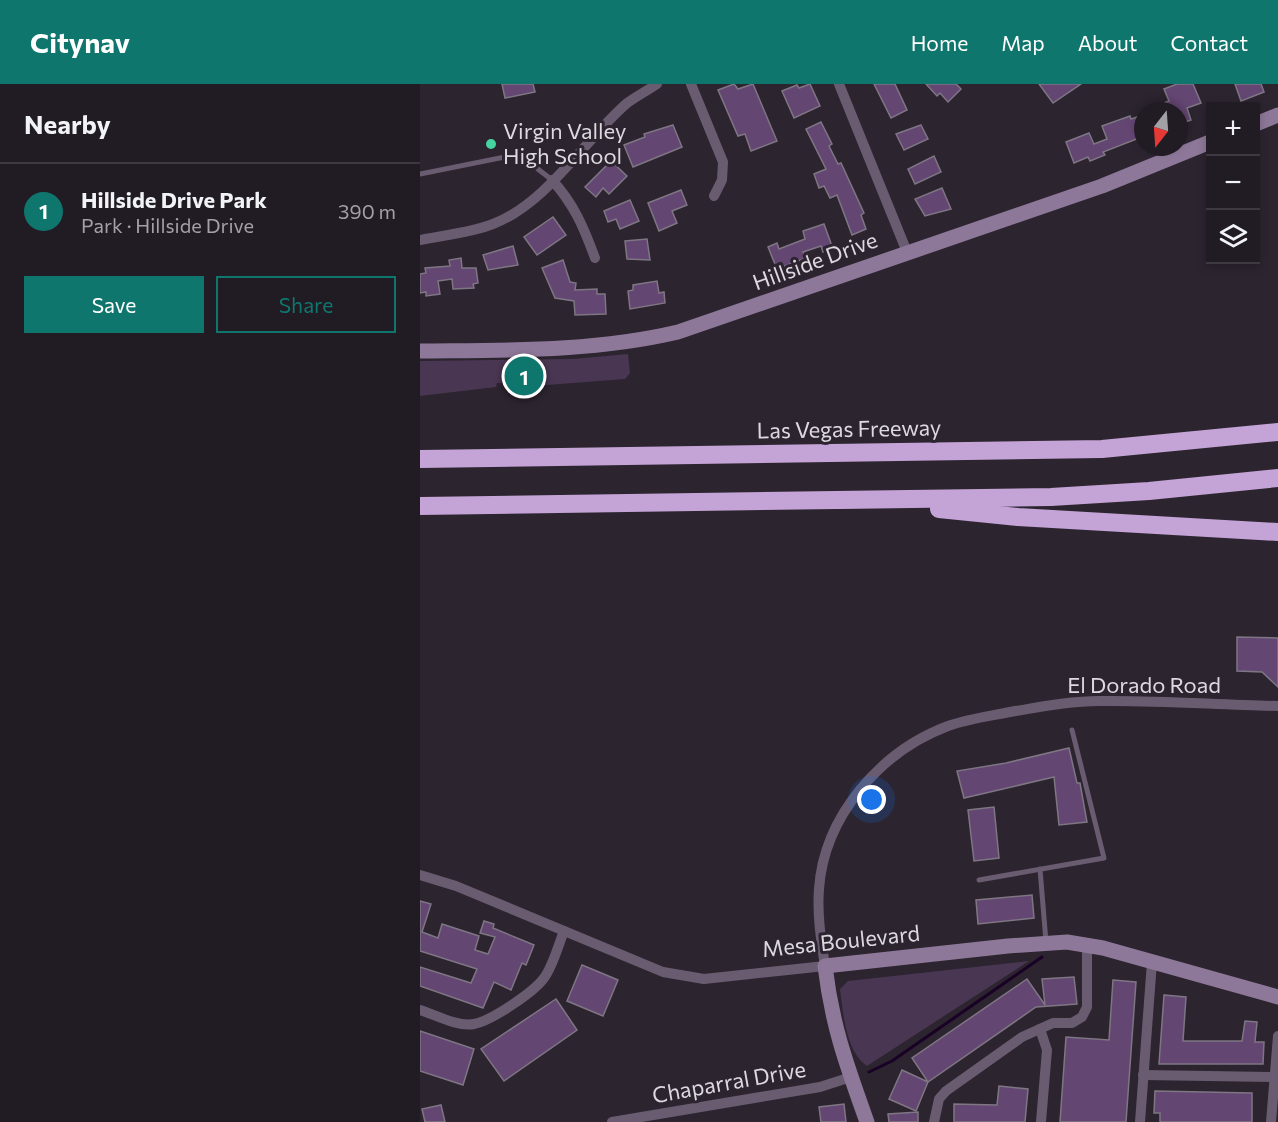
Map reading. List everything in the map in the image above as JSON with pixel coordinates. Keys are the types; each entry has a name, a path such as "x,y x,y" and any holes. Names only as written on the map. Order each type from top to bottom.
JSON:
{"highway":[{"name":"Las Vegas Freeway","path":"420,459 1102,449 1278,432"},
{"path":"420,506 1052,497 1149,491 1278,478"},
{"path":"855,500 1018,517 1278,532"}],"main road":[{"path":"1260,122 1278,115"},
{"name":"Hillside Drive","path":"420,351 572,348 647,339 708,323 1102,186 1206,144"},
{"name":"Mesa Boulevard","path":"825,966 1046,942 1086,944 1278,997"},
{"path":"825,966 831,1014 842,1055 867,1122"}],"street":[{"path":"420,240 493,224 524,206 627,104 657,84"},
{"path":"691,84 723,162 722,180 714,195"},
{"path":"840,84 908,252"},
{"path":"552,180 570,200 583,225 595,258"},
{"name":"El Dorado Road","path":"825,966 818,924 819,887 827,852 839,820 855,795 879,769 914,742 949,726 1052,704 1100,701 1278,706"},
{"name":"Mesa Boulevard","path":"420,875 456,886 663,972 684,977 704,979 825,966"},
{"path":"420,1010 459,1023 474,1024 488,1018 535,989 545,977 564,931"},
{"path":"934,1122 939,1099 946,1090 1022,1037 1053,1023 1072,1023 1082,1017 1087,1007 1086,944"},
{"path":"1140,1122 1152,962"},
{"path":"1040,1029 1047,1050 1041,1122"},
{"path":"1271,1122 1278,1036"},
{"path":"1143,1075 1274,1077"},
{"name":"Chaparral Drive","path":"612,1122 820,1087 851,1077"}],"lane":[{"path":"420,174 510,156 525,159 552,180"},
{"path":"979,880 1104,858 1072,730"},
{"path":"1040,869 1046,942"}],"shaded area":[{"path":"628,354 630,373 625,379 547,385 497,383 496,387 420,396 420,361 572,359"},
{"path":"1029,961 867,1066 854,1051 847,1031 840,989 848,981"}],"building":[{"path":"502,84 533,84 535,92 505,98"},
{"path":"734,84 738,89 753,84 777,141 751,151 745,134 738,136 718,90"},
{"path":"810,84 820,106 794,118 782,91 797,85 799,88"},
{"path":"874,84 895,84 907,110 891,118"},
{"path":"926,84 956,84 961,89 948,102 940,93 937,96"},
{"path":"1039,84 1081,84 1053,103"},
{"path":"1177,84 1193,84 1201,103 1188,108 1188,102 1166,102 1169,101 1164,89"},
{"path":"1235,84 1261,84 1264,92 1241,101"},
{"path":"1130,116 1131,119 1134,118 1134,140 1103,152 1105,155 1090,161 1088,157 1074,163 1066,142 1089,133 1094,144 1107,139 1102,126"},
{"path":"821,122 832,144 829,146 838,164 841,163 864,213 861,215 866,229 852,235 837,195 830,198 824,186 819,188 814,174 826,169 806,129"},
{"path":"673,125 682,147 633,167 624,145 645,137 644,134"},
{"path":"921,125 928,139 904,150 896,134"},
{"path":"934,156 941,172 915,184 908,169"},
{"path":"611,161 627,176 609,194 603,188 596,197 585,187"},
{"path":"942,188 951,209 925,216 915,199"},
{"path":"681,190 687,205 672,211 677,223 659,231 648,203"},
{"path":"630,200 639,221 620,229 616,219 608,222 604,211"},
{"path":"553,217 566,235 537,255 524,237"},
{"path":"824,224 833,249 823,252 821,246 803,252 806,258 777,269 768,247 777,243 779,249 805,239 803,231"},
{"path":"647,239 650,260 627,259 625,241"},
{"path":"513,246 518,265 488,270 483,255"},
{"path":"461,258 462,268 476,268 478,283 473,284 474,288 453,289 452,279 438,281 440,294 426,296 426,292 420,293 420,274 426,273 425,268 450,266 449,260"},
{"path":"563,260 570,282 576,283 575,290 597,289 597,294 605,294 606,314 575,315 574,301 555,298 542,268"},
{"path":"657,281 659,293 664,292 665,303 630,309 628,291 633,290 633,285"},
{"path":"1237,637 1278,638 1278,687 1262,672 1237,671"},
{"path":"1069,748 1077,783 1080,783 1087,822 1059,825 1054,777 964,798 957,771 1006,763"},
{"path":"994,807 999,858 974,861 968,810"},
{"path":"1032,895 1034,918 978,924 976,900"},
{"path":"420,901 431,904 422,932 438,938 442,924 479,936 475,950 488,954 495,937 480,933 484,921 494,924 493,928 534,945 526,965 522,963 511,990 494,982 483,1008 420,986 420,967 471,983 477,969 420,951"},
{"path":"582,965 618,980 603,1016 567,1001"},
{"path":"1074,977 1077,1004 1036,1007 928,1082 912,1058 1027,979 1045,1005 1042,979"},
{"path":"1113,980 1136,982 1126,1122 1060,1122 1066,1037 1109,1040"},
{"path":"1164,995 1186,997 1183,1041 1242,1041 1245,1021 1257,1022 1255,1042 1264,1042 1263,1064 1159,1064"},
{"path":"556,999 577,1030 504,1081 481,1049"},
{"path":"420,1031 474,1049 463,1085 420,1071"},
{"path":"902,1070 928,1082 916,1111 889,1099"},
{"path":"999,1086 1028,1089 1025,1122 954,1122 954,1104 997,1105"},
{"path":"1155,1091 1252,1093 1252,1122 1160,1122 1160,1113 1154,1113"},
{"path":"844,1104 846,1122 821,1122 819,1107"},
{"path":"441,1105 445,1122 425,1122 422,1109"},
{"path":"918,1112 918,1122 889,1122 888,1114"}],"waterway":[{"path":"869,1072 892,1061 1042,957"}],"place":[{"name":"Virgin Valley High School","path":"491,144"},
{"name":"Hillside Drive Park","path":"524,376"}]}
